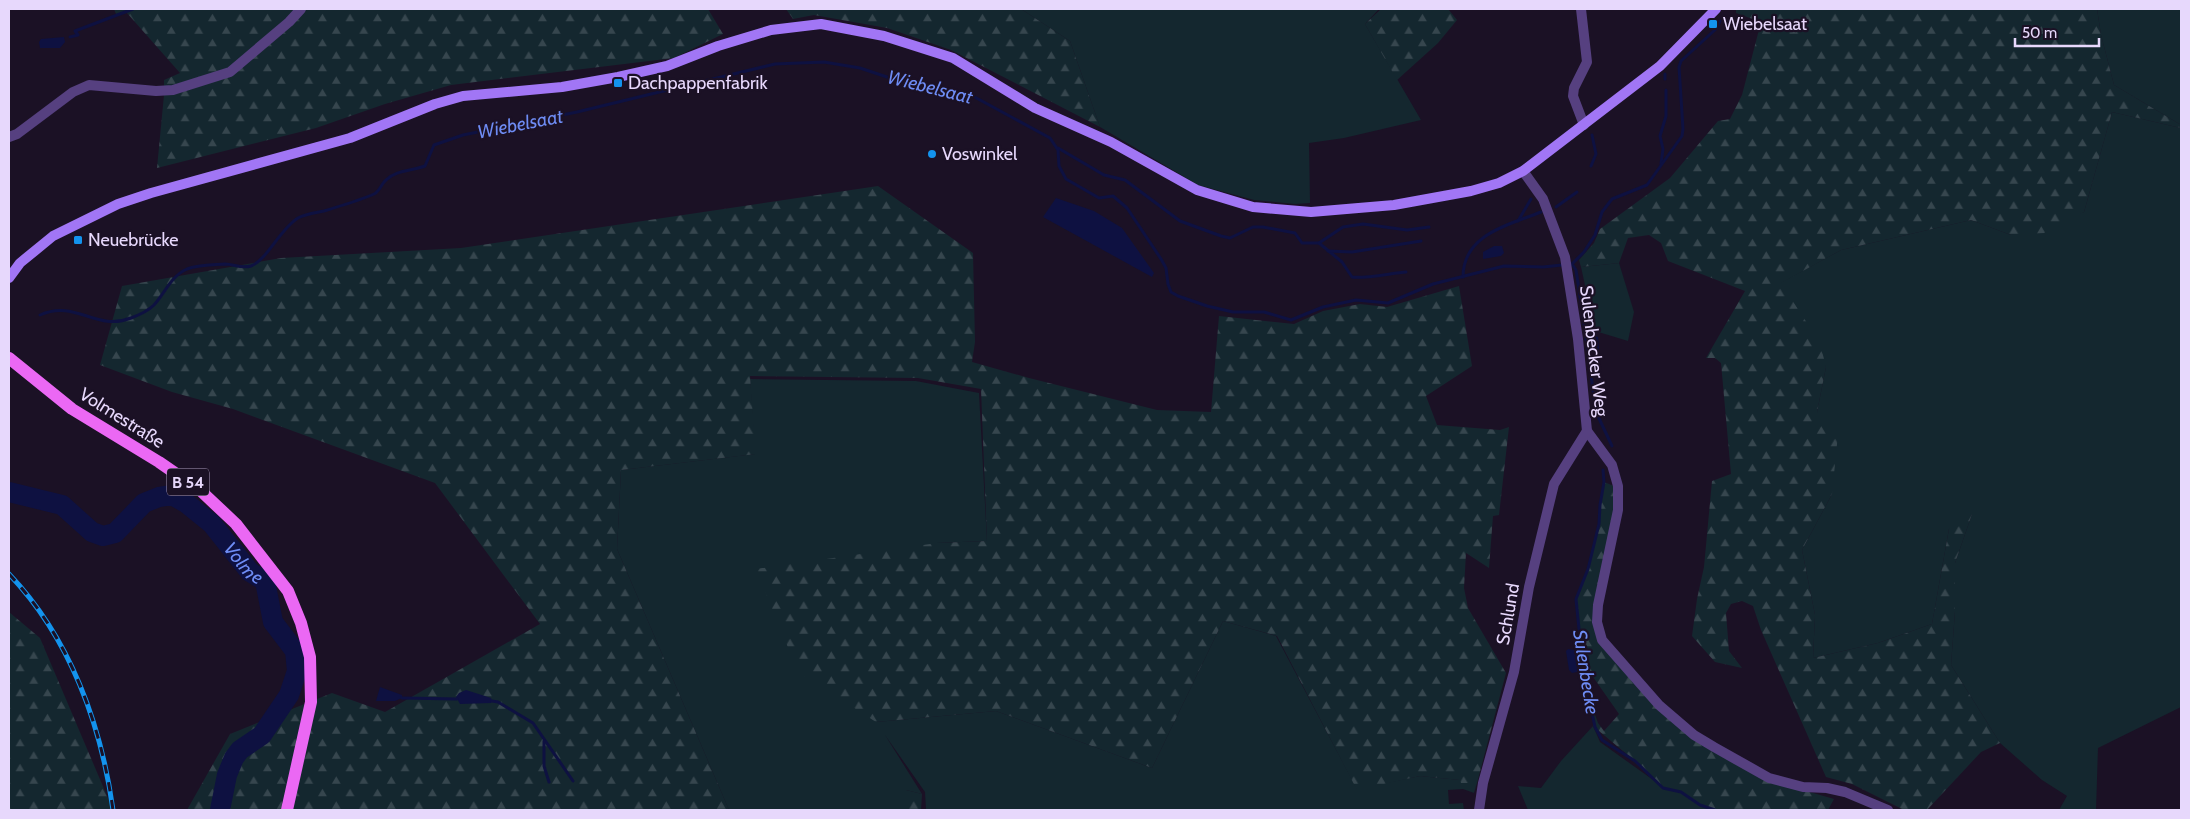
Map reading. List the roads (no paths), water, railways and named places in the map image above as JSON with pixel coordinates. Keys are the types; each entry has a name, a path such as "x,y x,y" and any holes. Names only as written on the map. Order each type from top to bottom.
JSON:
{"main road":[{"path":"9,276 20,263 53,236 118,204 151,193 350,138 435,104 463,96 562,87 618,77 667,66 718,46 771,30 821,24 884,36 953,58 1034,108 1111,142 1197,190 1253,207 1310,212 1394,205 1471,191 1499,183 1523,171 1660,66 1716,9"},
{"name":"Volmestraße","path":"9,358 72,409 159,462 201,491 236,524 288,591 301,623 310,657 312,702 287,810"}],"street":[{"path":"9,137 17,134 72,92 90,85 173,90 230,72 289,22 301,9"},
{"path":"1581,9 1587,62 1574,88 1573,96 1584,125"},
{"name":"Sulenbecker Weg","path":"1523,171 1543,199 1565,257 1578,339 1587,431 1612,465 1618,486 1618,510 1598,605 1597,622 1602,640 1659,705 1694,735 1714,747 1769,778 1803,787 1827,788 1845,792 1888,810"},
{"name":"Schlund","path":"1479,810 1482,783 1514,672 1529,587 1554,484 1587,431"}],"waterway":[{"path":"70,37 78,35 75,31 133,9"},
{"name":"Wiebelsaat","path":"40,315 53,311 64,311 107,321 119,321 137,316 154,305 172,280 181,272 206,265 251,266 263,258 285,229 298,218 374,194 384,182 399,172 425,166 434,145 463,135 577,112 775,64 824,62 860,68 902,82 969,94 1050,138 1058,150 1059,166 1066,179 1099,198 1113,196 1127,208 1166,268 1171,292 1207,306 1233,312 1264,312 1291,320 1323,307 1356,300 1388,303 1433,284 1504,266 1543,267 1572,264 1584,252 1595,235 1602,212 1612,199 1647,185 1682,136 1679,67 1681,61 1717,28 1720,21"},
{"path":"1665,74 1665,79"},
{"path":"1661,164 1663,149 1660,136 1666,116 1666,90"},
{"path":"1591,166 1596,154 1592,135"},
{"path":"1058,148 1104,175 1125,180 1180,221 1230,238 1253,227 1263,227 1295,233 1302,243 1319,243 1343,227 1363,224 1407,230 1429,227"},
{"path":"1556,207 1577,192"},
{"path":"1518,221 1531,199"},
{"path":"1463,277 1465,262 1479,241 1502,227 1541,212"},
{"path":"1328,251 1352,252 1421,241"},
{"path":"1319,243 1342,262 1352,277 1370,277 1406,272"},
{"name":"Sulenbecke","path":"1572,264 1576,270 1581,302"},
{"name":"Sulenbecke","path":"1583,316 1596,412 1612,446"},
{"name":"Sulenbecke","path":"1603,470 1604,482 1599,524 1588,569 1576,599 1583,669 1595,727 1602,740 1635,761 1663,788 1681,792 1700,805 1715,810"},
{"name":"Volme","path":"9,492 62,505 92,532 103,536 115,533 144,503 159,497 172,495 186,503 212,524 250,572 265,581 273,622 295,651 297,671 289,695 262,735 240,750 234,758 227,775 220,810"},
{"path":"402,698 457,699"},
{"path":"492,701 498,702 533,723 573,781"},
{"path":"544,741 544,766 549,782"}],"railway":[{"path":"9,574 30,599 66,654 91,714 108,778 113,810"}],"place":[{"name":"Wiebelsaat","path":"1713,24"},
{"name":"Dachpappenfabrik","path":"618,83"},
{"name":"Voswinkel","path":"932,154"},
{"name":"Neuebrücke","path":"78,240"}]}
